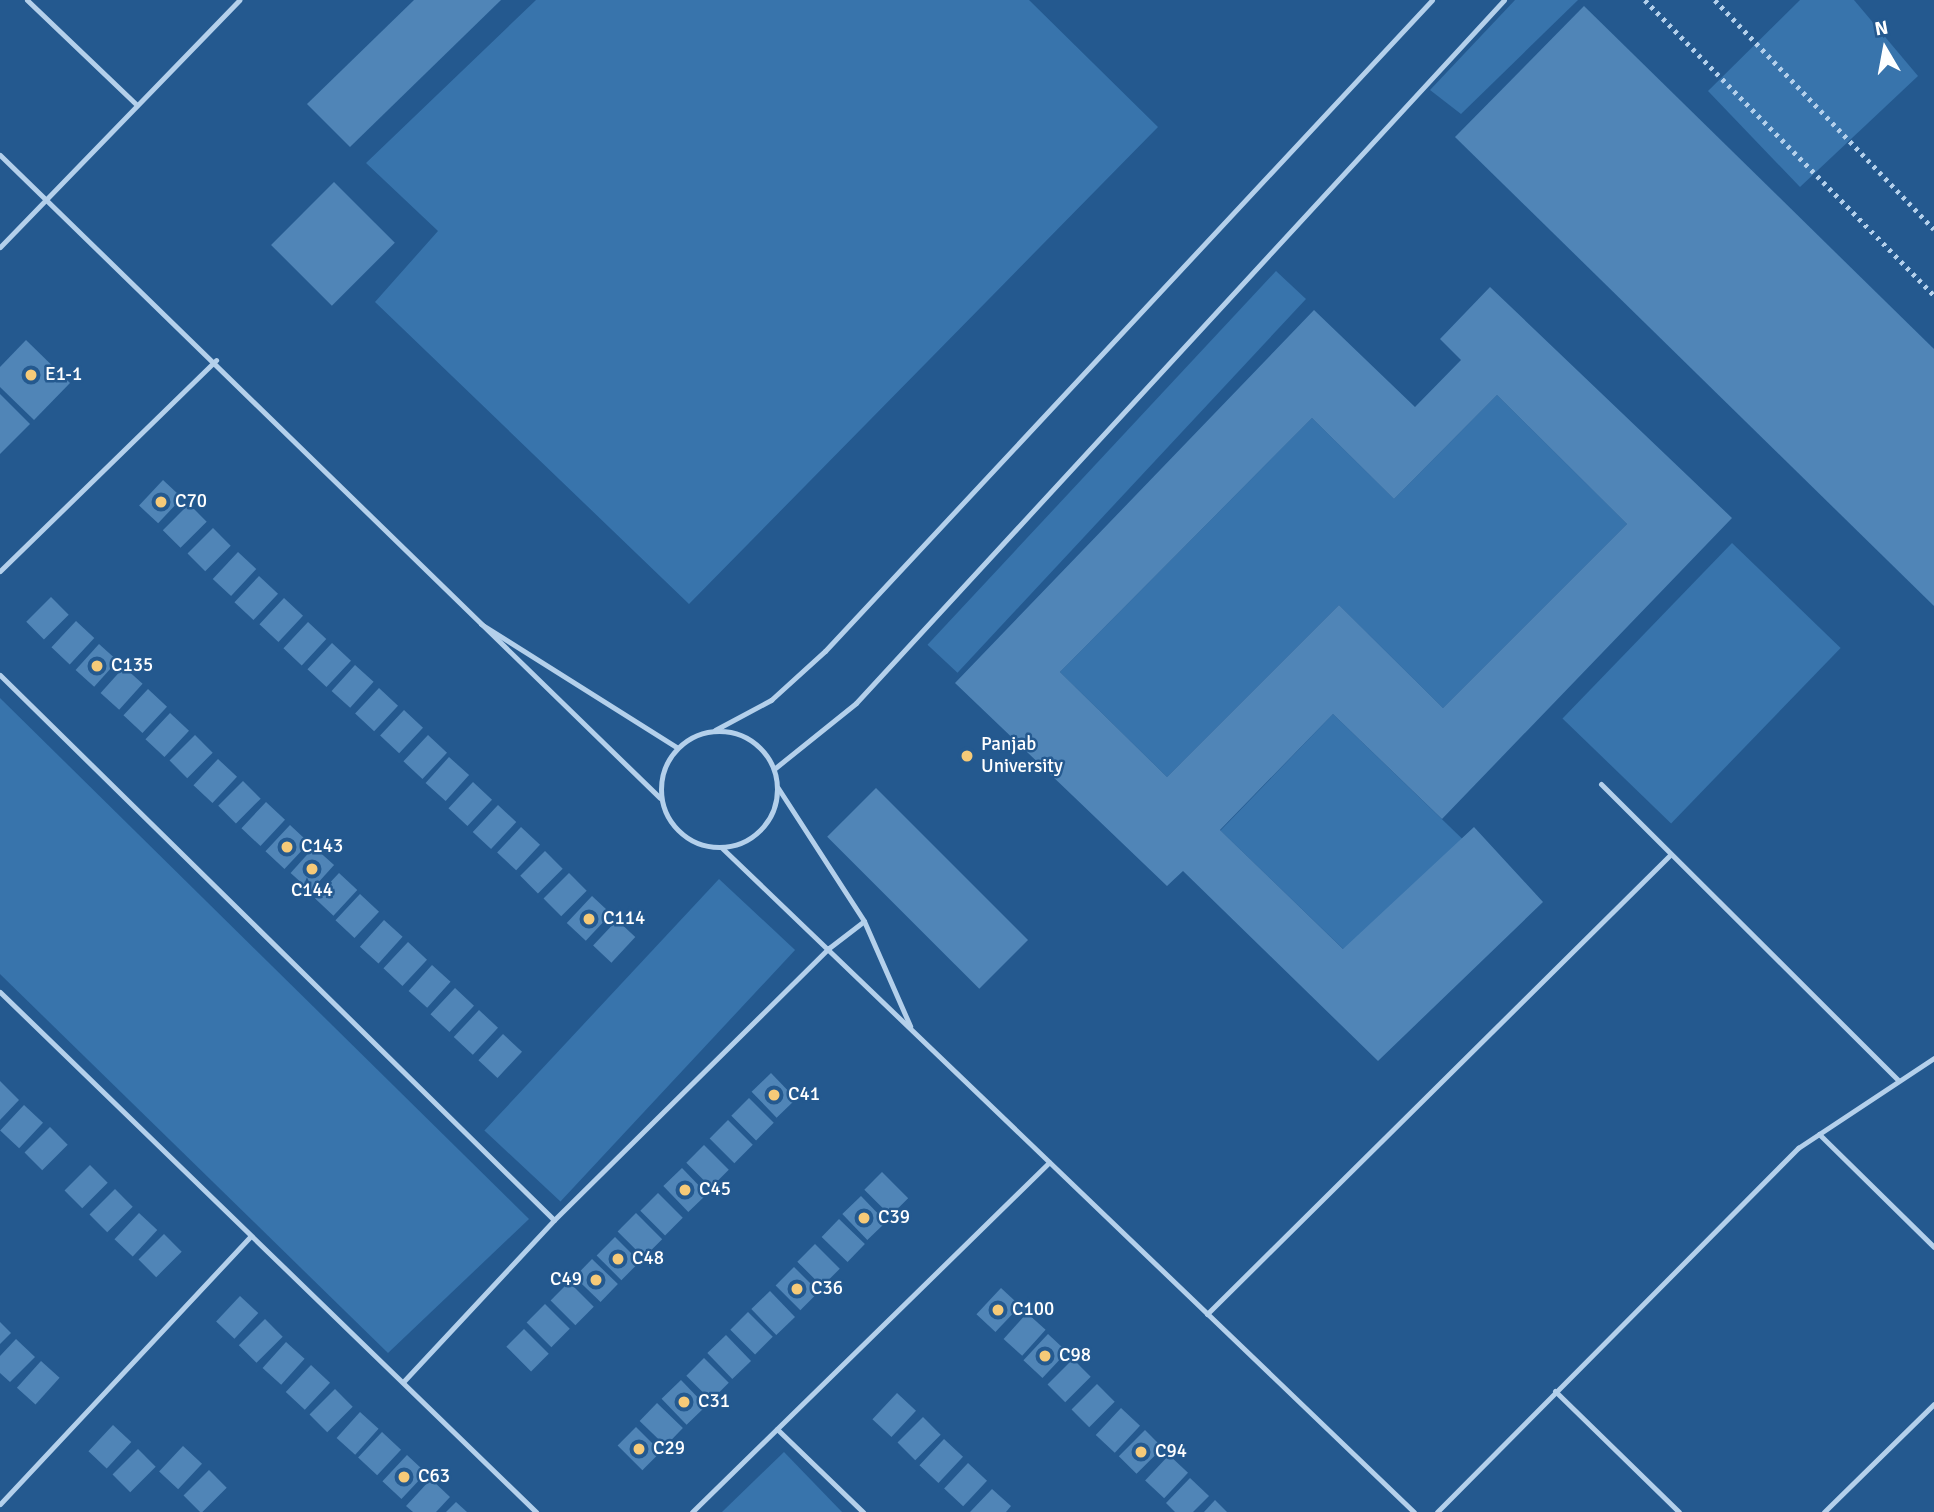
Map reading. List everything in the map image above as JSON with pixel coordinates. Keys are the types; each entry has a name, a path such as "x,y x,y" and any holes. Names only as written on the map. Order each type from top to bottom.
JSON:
{"lane":[{"path":"27,0 137,105"},
{"path":"0,247 239,0"},
{"path":"660,798 676,747 771,701 825,650 1432,0"},
{"path":"774,769 856,703 1504,0"},
{"path":"0,155 216,360 470,617 660,798 680,832 722,848 1415,1512"},
{"path":"0,571 216,360"},
{"path":"470,617 676,747"},
{"path":"0,675 554,1220"},
{"path":"715,730 760,747 774,769 778,788 864,921 912,1031"},
{"path":"1601,784 1898,1080"},
{"path":"722,848 762,830 778,788"},
{"path":"1207,1314 1671,854"},
{"path":"403,1382 554,1220 829,948 864,921"},
{"path":"0,992 536,1512"},
{"path":"1437,1512 1712,1231 1819,1135 1934,1058"},
{"path":"1819,1135 1934,1247"},
{"path":"692,1512 1049,1162"},
{"path":"5,1512 0,1505 251,1236"},
{"path":"1555,1391 1679,1512"},
{"path":"1824,1512 1934,1404"},
{"path":"777,1429 863,1512"}],"path":[{"path":"1645,0 1934,295"},
{"path":"1715,0 1934,229"}],"shaded area":[{"path":"536,0 1029,0 1158,127 689,604 375,302 438,231 366,163"},
{"path":"1515,0 1578,0 1461,114 1430,90"},
{"path":"1800,0 1854,0 1918,76 1800,187 1708,91"},
{"path":"1276,271 1306,299 957,673 927,645"},
{"path":"1497,395 1627,524 1443,708 1339,605 1167,777 1060,672 1312,418 1394,499"},
{"path":"1732,543 1841,648 1671,823 1563,719"},
{"path":"0,698 529,1219 388,1353 0,974"},
{"path":"1333,714 1462,839 1350,956 1220,831"},
{"path":"719,879 795,950 560,1202 484,1131"},
{"path":"784,1452 842,1512 722,1512"}],"building":[{"path":"414,0 501,0 350,147 307,104"},
{"path":"1584,6 1934,349 1934,606 1455,137"},
{"path":"334,182 395,243 332,306 271,245"},
{"path":"1490,287 1732,518 1442,819 1333,714 1220,830 1343,949 1474,827 1543,902 1378,1061 1183,871 1167,886 955,683 1314,310 1415,407 1461,360 1440,339","holes":["1497,395 1627,524 1443,708 1339,605 1167,777 1060,672 1312,418 1394,499"]},
{"name":"E1-1","path":"26,340 70,383 34,420 0,387 0,367"},
{"path":"0,394 30,424 0,454"},
{"name":"C70","path":"163,480 182,498 158,523 139,506"},
{"path":"189,504 207,522 181,548 163,530"},
{"path":"213,528 231,546 205,571 188,553"},
{"path":"238,552 256,569 231,596 213,579"},
{"path":"259,576 278,594 253,620 234,602"},
{"path":"51,597 69,615 44,639 26,622"},
{"path":"284,598 303,616 278,642 259,624"},
{"path":"76,621 94,638 70,664 51,647"},
{"path":"308,622 326,639 302,665 283,648"},
{"path":"332,643 351,661 326,687 307,669"},
{"name":"C135","path":"99,644 118,661 94,687 76,670"},
{"path":"355,665 374,682 350,708 332,691"},
{"path":"124,667 143,684 119,710 101,693"},
{"path":"379,688 398,706 374,731 355,714"},
{"path":"148,689 167,707 142,733 123,715"},
{"path":"404,710 423,728 399,753 380,736"},
{"path":"170,713 189,731 164,757 145,739"},
{"path":"195,735 213,753 187,778 170,760"},
{"path":"428,735 447,753 422,779 403,761"},
{"path":"449,757 469,775 446,801 426,783"},
{"path":"218,759 237,777 212,803 193,785"},
{"path":"243,781 261,799 236,823 218,806"},
{"path":"473,782 492,800 467,826 448,808"},
{"path":"876,788 1028,940 979,989 827,837"},
{"path":"266,802 285,820 260,846 241,828"},
{"path":"498,805 516,822 491,849 473,832"},
{"name":"C143","path":"290,825 309,843 284,869 265,851"},
{"path":"521,827 540,845 516,870 497,853"},
{"name":"C144","path":"314,847 334,865 311,891 291,873"},
{"path":"545,851 563,869 538,893 520,876"},
{"path":"339,873 357,890 333,916 315,899"},
{"path":"569,873 587,891 561,916 544,898"},
{"path":"360,894 379,912 354,938 335,920"},
{"name":"C114","path":"592,896 611,914 586,941 567,923"},
{"path":"384,920 403,937 378,963 360,947"},
{"path":"617,920 635,937 611,963 593,946"},
{"path":"408,942 427,960 402,986 383,968"},
{"path":"432,965 451,982 427,1008 409,991"},
{"path":"455,988 474,1006 449,1032 430,1014"},
{"path":"479,1010 498,1028 473,1055 454,1037"},
{"path":"503,1034 522,1052 497,1078 478,1060"},
{"name":"C41","path":"771,1073 796,1099 777,1118 752,1092"},
{"path":"0,1081 19,1100 0,1120"},
{"path":"749,1098 774,1123 756,1140 731,1116"},
{"path":"24,1105 43,1123 19,1148 0,1131"},
{"path":"728,1120 753,1145 734,1163 710,1138"},
{"path":"50,1127 68,1145 42,1170 25,1152"},
{"path":"704,1145 729,1170 711,1187 686,1163"},
{"path":"90,1165 108,1183 82,1208 65,1190"},
{"name":"C45","path":"682,1168 707,1194 688,1212 663,1186"},
{"path":"882,1172 908,1198 890,1216 864,1190"},
{"path":"115,1189 133,1207 107,1232 90,1214"},
{"path":"658,1193 683,1218 665,1235 640,1211"},
{"name":"C39","path":"861,1196 886,1222 867,1240 842,1214"},
{"path":"139,1213 157,1230 133,1256 114,1239"},
{"path":"636,1213 662,1239 644,1258 618,1231"},
{"path":"839,1219 865,1244 848,1262 822,1237"},
{"path":"164,1234 182,1252 156,1277 139,1259"},
{"name":"C48","path":"615,1237 640,1262 621,1280 597,1255"},
{"path":"815,1244 840,1269 822,1286 797,1262"},
{"name":"C49","path":"592,1259 618,1284 601,1302 575,1277"},
{"name":"C36","path":"794,1267 819,1292 800,1310 776,1285"},
{"path":"569,1282 594,1307 575,1325 551,1300"},
{"name":"C100","path":"1001,1288 1020,1306 995,1332 976,1314"},
{"path":"770,1291 795,1317 776,1335 751,1309"},
{"path":"240,1296 258,1313 234,1339 216,1322"},
{"path":"545,1304 570,1329 551,1347 527,1322"},
{"path":"748,1312 773,1337 755,1354 730,1330"},
{"path":"1027,1313 1046,1330 1022,1356 1004,1339"},
{"path":"265,1319 283,1337 257,1363 239,1345"},
{"path":"0,1322 11,1333 0,1344"},
{"path":"524,1329 549,1354 531,1371 506,1347"},
{"name":"C98","path":"1048,1334 1067,1352 1042,1378 1023,1360"},
{"path":"726,1335 751,1361 732,1379 707,1353"},
{"path":"16,1339 35,1357 10,1382 0,1373 0,1356"},
{"path":"286,1342 305,1359 281,1385 263,1368"},
{"path":"704,1358 729,1383 711,1400 686,1376"},
{"path":"1073,1359 1091,1377 1065,1402 1048,1384"},
{"path":"41,1361 60,1378 35,1404 17,1388"},
{"path":"311,1365 330,1383 305,1410 286,1392"},
{"name":"C31","path":"681,1380 706,1406 687,1425 662,1399"},
{"path":"1097,1384 1115,1402 1089,1427 1072,1409"},
{"path":"335,1389 353,1407 327,1432 310,1414"},
{"path":"897,1393 916,1411 891,1437 872,1419"},
{"path":"657,1403 683,1428 666,1446 640,1421"},
{"path":"1121,1408 1140,1426 1115,1453 1096,1435"},
{"path":"360,1412 379,1429 355,1455 337,1438"},
{"path":"923,1417 941,1435 915,1460 898,1442"},
{"path":"113,1425 131,1442 107,1468 88,1451"},
{"name":"C29","path":"636,1427 661,1452 642,1470 618,1445"},
{"name":"C94","path":"1145,1430 1163,1448 1137,1474 1119,1456"},
{"path":"382,1432 401,1450 377,1475 358,1458"},
{"path":"944,1439 963,1457 938,1483 919,1465"},
{"path":"183,1446 202,1464 178,1489 159,1472"},
{"path":"138,1449 156,1467 130,1492 113,1474"},
{"name":"C63","path":"407,1455 426,1473 401,1499 382,1481"},
{"path":"1169,1455 1188,1473 1164,1498 1145,1481"},
{"path":"968,1463 987,1481 963,1506 944,1489"},
{"path":"209,1470 227,1488 202,1512 184,1495"},
{"path":"1190,1478 1209,1496 1193,1512 1175,1512 1166,1503"},
{"path":"431,1479 450,1497 436,1512 413,1512 406,1506"},
{"path":"992,1489 1011,1506 1006,1512 970,1512"},
{"path":"1215,1500 1227,1512 1204,1512"},
{"path":"456,1502 467,1512 446,1512"}],"place":[{"name":"E1-1","path":"31,375"},
{"name":"C70","path":"161,502"},
{"name":"C135","path":"97,666"},
{"name":"Panjab University","path":"967,756"},
{"name":"C143","path":"287,847"},
{"name":"C144","path":"312,869"},
{"name":"C114","path":"589,919"},
{"name":"C41","path":"774,1095"},
{"name":"C45","path":"685,1190"},
{"name":"C39","path":"864,1218"},
{"name":"C48","path":"618,1259"},
{"name":"C49","path":"596,1280"},
{"name":"C36","path":"797,1289"},
{"name":"C100","path":"998,1310"},
{"name":"C98","path":"1045,1356"},
{"name":"C31","path":"684,1402"},
{"name":"C29","path":"639,1449"},
{"name":"C94","path":"1141,1452"},
{"name":"C63","path":"404,1477"}]}
